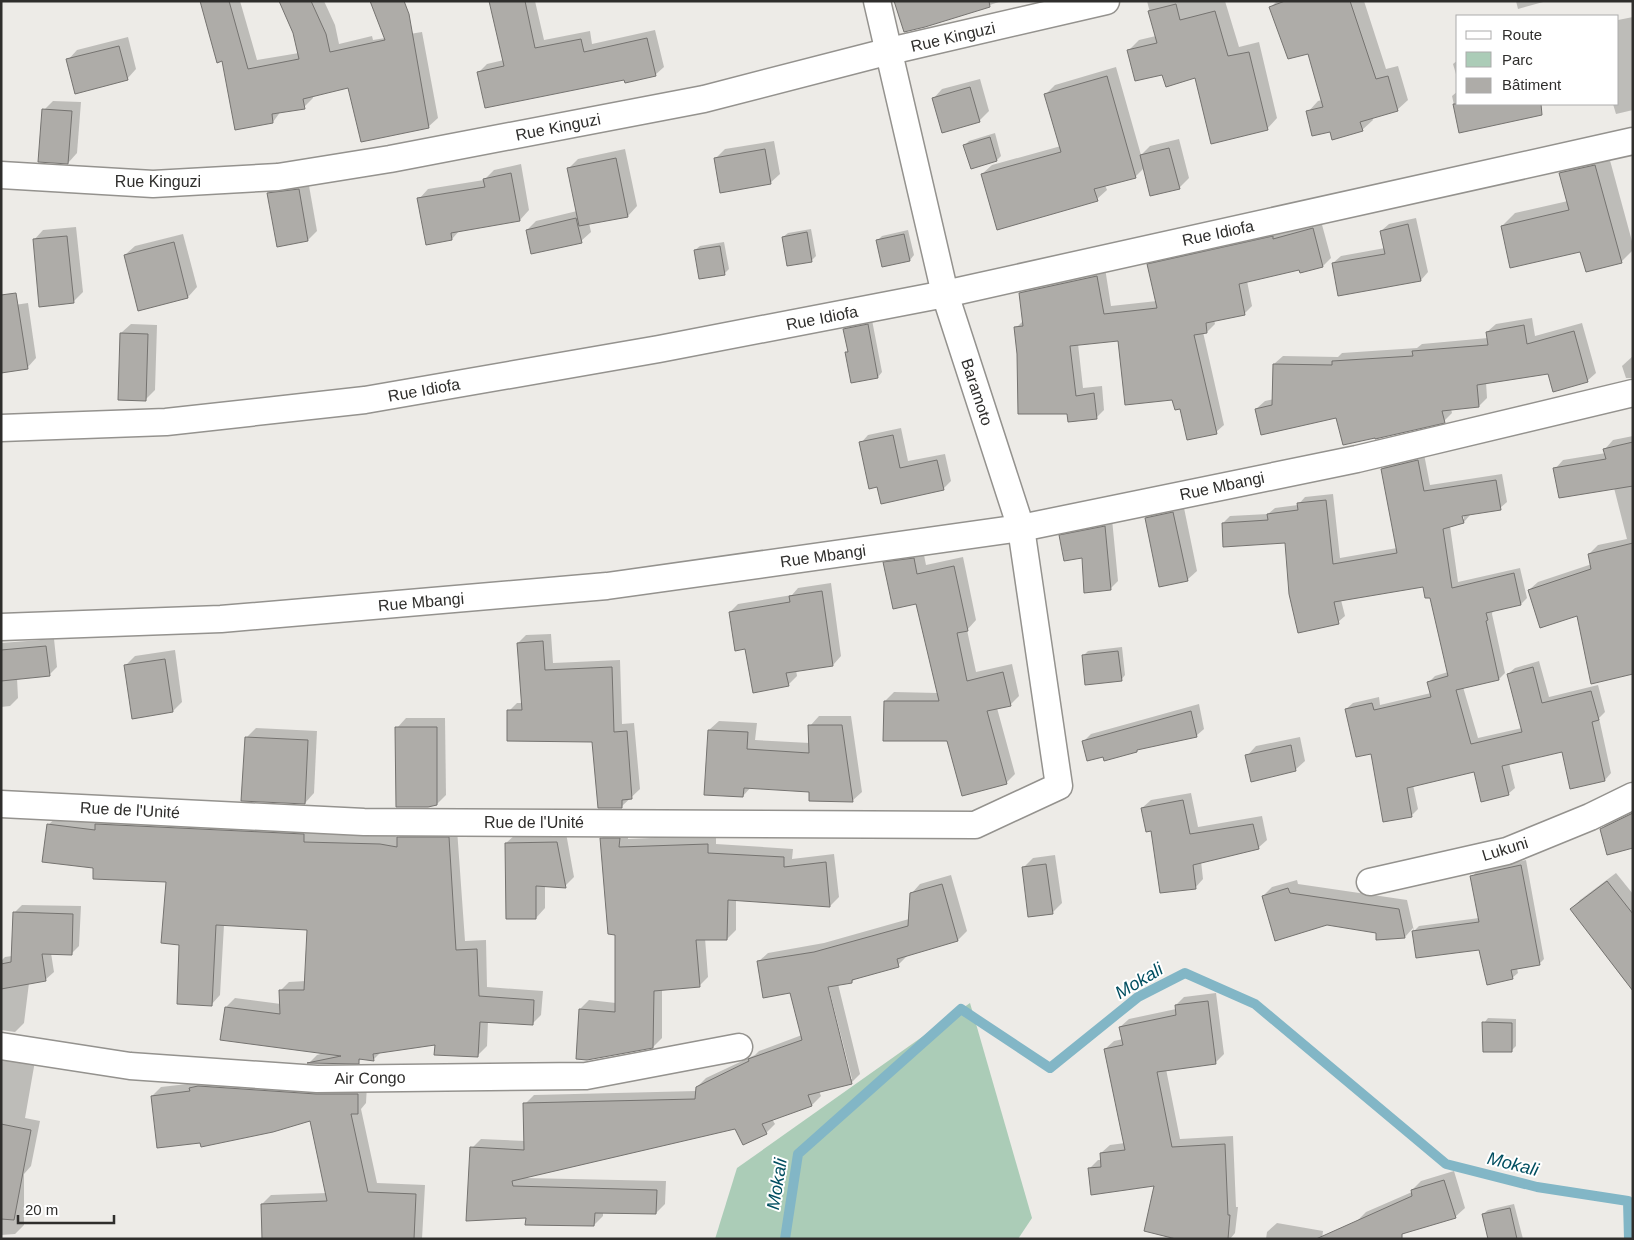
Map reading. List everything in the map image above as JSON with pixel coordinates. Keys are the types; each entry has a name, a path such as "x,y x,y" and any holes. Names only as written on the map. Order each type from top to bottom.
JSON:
{"street":[{"name":"Baramoto","path":"877,1 945,294 1021,528 1059,786"},
{"name":"Rue Kinguzi","path":"1,175 153,184 278,177 390,159 704,99 890,51 1106,1"},
{"name":"Rue Idiofa","path":"1,428 166,422 366,400 659,349 945,294 1633,141"},
{"name":"Rue Mbangi","path":"1,627 221,620 607,586 1021,528 1357,459 1633,394"},
{"name":"Rue de l'Unité","path":"1,804 364,822 975,825 1059,786"},
{"name":"Lukuni","path":"1370,882 1507,851 1590,817 1633,796"},
{"name":"Air Congo","path":"1,1046 130,1066 317,1079 586,1076 739,1048"}],"green space":[{"path":"970,1003 1032,1218 1018,1239 715,1239 737,1168"}],"building":[{"path":"200,1 229,1 248,69 299,59 293,33 279,1 311,1 326,34 330,52 385,40 370,1 404,1 409,14 429,128 361,142 348,88 303,99 305,109 272,114 273,123 235,130 222,61 217,63"},
{"path":"489,1 525,1 535,48 581,39 584,52 647,38 656,76 625,83 624,80 485,108 477,72 504,66"},
{"path":"894,1 989,1 990,7 904,32"},
{"path":"1285,1 1350,1 1376,79 1388,76 1398,111 1360,122 1363,131 1332,140 1330,132 1312,136 1306,111 1323,107 1308,54 1288,59 1269,7"},
{"path":"1176,4 1180,20 1215,11 1228,56 1249,52 1268,130 1211,144 1195,78 1166,87 1162,75 1135,81 1127,50 1157,43 1148,11"},
{"path":"119,46 128,80 75,94 66,59"},
{"path":"1107,76 1136,178 1094,189 1098,201 997,230 981,174 1061,152 1044,94"},
{"path":"970,87 980,122 942,133 932,98"},
{"path":"1453,104 1541,105 1542,115 1459,133"},
{"path":"42,109 72,111 68,164 38,162"},
{"path":"990,137 997,161 971,169 963,145"},
{"path":"1169,148 1180,189 1150,196 1140,155"},
{"path":"765,149 771,184 720,193 714,158"},
{"path":"616,158 628,217 579,226 567,168"},
{"path":"1595,165 1622,263 1586,272 1580,252 1510,268 1501,226 1569,210 1559,173"},
{"path":"511,173 520,221 451,233 452,240 426,245 417,198 485,187 483,179"},
{"path":"299,189 308,241 277,247 267,193"},
{"path":"576,218 582,243 531,254 526,230"},
{"path":"1408,224 1421,281 1338,296 1332,263 1385,254 1380,231"},
{"path":"1313,228 1323,267 1300,273 1299,270 1239,284 1245,315 1206,323 1207,333 1194,335 1217,434 1187,440 1180,409 1175,410 1172,400 1125,405 1118,341 1070,346 1076,396 1094,393 1097,419 1068,422 1067,414 1018,414 1017,354 1014,327 1023,326 1019,293 1097,276 1104,314 1157,308 1147,264 1273,236 1273,239"},
{"path":"807,232 812,262 787,266 782,237"},
{"path":"904,234 910,261 882,267 876,240"},
{"path":"67,236 74,303 39,307 33,239"},
{"path":"174,242 188,298 138,311 124,255"},
{"path":"720,246 725,275 699,279 694,250"},
{"path":"16,293 28,369 1,373 1,295"},
{"path":"868,324 878,378 851,383 845,352 848,352 843,329"},
{"path":"1524,325 1527,344 1574,331 1588,382 1553,392 1548,374 1477,385 1479,407 1442,411 1445,423 1343,445 1336,418 1261,435 1255,409 1272,405 1273,364 1332,365 1332,361 1413,356 1412,351 1488,345 1486,332"},
{"path":"120,333 148,334 146,401 118,400"},
{"path":"893,435 900,468 937,460 944,490 881,504 877,487 869,489 859,442"},
{"path":"1633,442 1633,486 1559,498 1553,468 1606,459 1603,449"},
{"path":"1418,460 1424,491 1496,480 1501,510 1462,516 1464,523 1443,529 1452,588 1514,573 1521,605 1486,613 1488,620 1486,621 1499,680 1456,690 1471,744 1522,732 1507,674 1533,667 1542,703 1591,691 1599,720 1592,722 1605,781 1570,789 1562,752 1502,766 1509,795 1481,802 1474,772 1407,788 1412,817 1383,822 1371,754 1356,757 1345,709 1372,703 1374,710 1431,697 1427,682 1448,676 1430,598 1425,598 1423,587 1334,602 1339,624 1298,633 1289,594 1285,543 1223,547 1222,523 1268,520 1267,514 1298,510 1297,503 1326,500 1333,564 1397,553 1381,469"},
{"path":"1173,512 1188,581 1159,587 1145,518"},
{"path":"1105,526 1111,590 1084,593 1082,558 1064,561 1059,535"},
{"path":"1633,543 1633,674 1591,684 1577,616 1540,628 1528,590 1591,569 1588,554"},
{"path":"914,558 917,574 954,566 968,631 957,633 967,681 1003,672 1011,706 987,711 1007,784 962,796 947,741 883,741 884,701 939,701 916,604 893,609 883,562"},
{"path":"822,591 833,666 786,673 789,686 753,693 745,649 735,651 729,612 790,602 789,596"},
{"path":"543,641 545,670 612,667 614,732 627,731 632,799 622,800 622,808 598,808 592,742 507,741 507,710 522,710 517,643"},
{"path":"46,646 50,676 1,681 1,650"},
{"path":"1118,651 1122,681 1085,685 1082,655"},
{"path":"165,659 173,712 132,719 124,665"},
{"path":"1191,711 1197,737 1137,750 1137,752 1104,761 1103,757 1087,761 1082,741"},
{"path":"808,725 842,725 853,802 809,801 809,792 744,788 743,797 704,795 708,730 748,732 747,749 809,753"},
{"path":"395,727 437,727 437,805 428,807 396,807"},
{"path":"245,737 308,740 305,804 241,801"},
{"path":"1291,745 1296,771 1251,782 1245,755"},
{"path":"1183,800 1190,834 1253,824 1259,849 1193,865 1196,889 1160,893 1151,831 1146,832 1141,808"},
{"path":"1633,813 1633,848 1607,855 1600,829"},
{"path":"47,824 95,830 95,824 304,834 304,842 380,844 397,847 397,837 449,837 456,950 477,949 479,996 534,1000 533,1025 480,1022 478,1057 434,1055 435,1045 373,1054 374,1061 359,1059 359,1064 307,1063 341,1056 220,1040 225,1007 280,1014 279,990 304,990 307,930 216,925 212,1006 177,1004 179,945 161,943 166,882 93,879 93,868 42,862"},
{"path":"600,838 620,838 619,847 708,844 708,853 784,857 784,867 826,862 830,907 728,900 727,940 696,940 700,987 654,991 653,1048 587,1060 576,1059 579,1009 615,1012 615,935 608,934"},
{"path":"557,842 566,888 536,886 536,919 506,919 505,843"},
{"path":"1046,864 1053,914 1028,917 1022,867"},
{"path":"1521,865 1540,965 1511,970 1513,979 1487,985 1479,950 1416,958 1412,931 1479,922 1470,876"},
{"path":"1607,881 1633,914 1633,991 1570,909"},
{"path":"942,884 958,941 897,959 899,967 852,980 852,983 828,987 852,1084 808,1095 812,1106 762,1124 767,1134 743,1145 735,1129 512,1181 513,1186 657,1190 656,1214 595,1213 594,1226 525,1225 526,1218 466,1221 470,1147 524,1150 523,1103 695,1099 696,1087 749,1061 748,1059 802,1040 790,993 763,998 757,961 814,952 908,926 910,893"},
{"path":"1288,888 1290,893 1399,909 1405,938 1376,940 1376,933 1327,925 1275,941 1262,896"},
{"path":"13,912 73,914 72,955 42,954 46,981 1,989 1,964 11,962"},
{"path":"1208,1001 1216,1064 1157,1072 1172,1147 1225,1144 1228,1215 1230,1215 1228,1239 1176,1239 1144,1231 1154,1186 1091,1195 1088,1168 1101,1167 1100,1153 1125,1150 1104,1049 1123,1045 1119,1027 1176,1015 1175,1005"},
{"path":"1482,1022 1512,1023 1512,1052 1483,1052"},
{"path":"198,1086 316,1094 358,1094 358,1114 351,1114 368,1192 416,1194 414,1239 262,1239 261,1204 327,1201 310,1121 273,1132 201,1147 200,1143 157,1148 151,1096 190,1091 189,1088"},
{"path":"1,1124 31,1130 14,1220 1,1219"},
{"path":"1444,1180 1456,1218 1402,1234 1402,1239 1316,1239 1412,1196 1411,1190"},
{"path":"1510,1208 1517,1239 1488,1239 1482,1214"}],"waterway":[{"name":"Mokali","path":"785,1239 798,1154 961,1009 1050,1068 1138,997 1185,973 1255,1004 1446,1164 1537,1187 1628,1201 1629,1239"}]}
